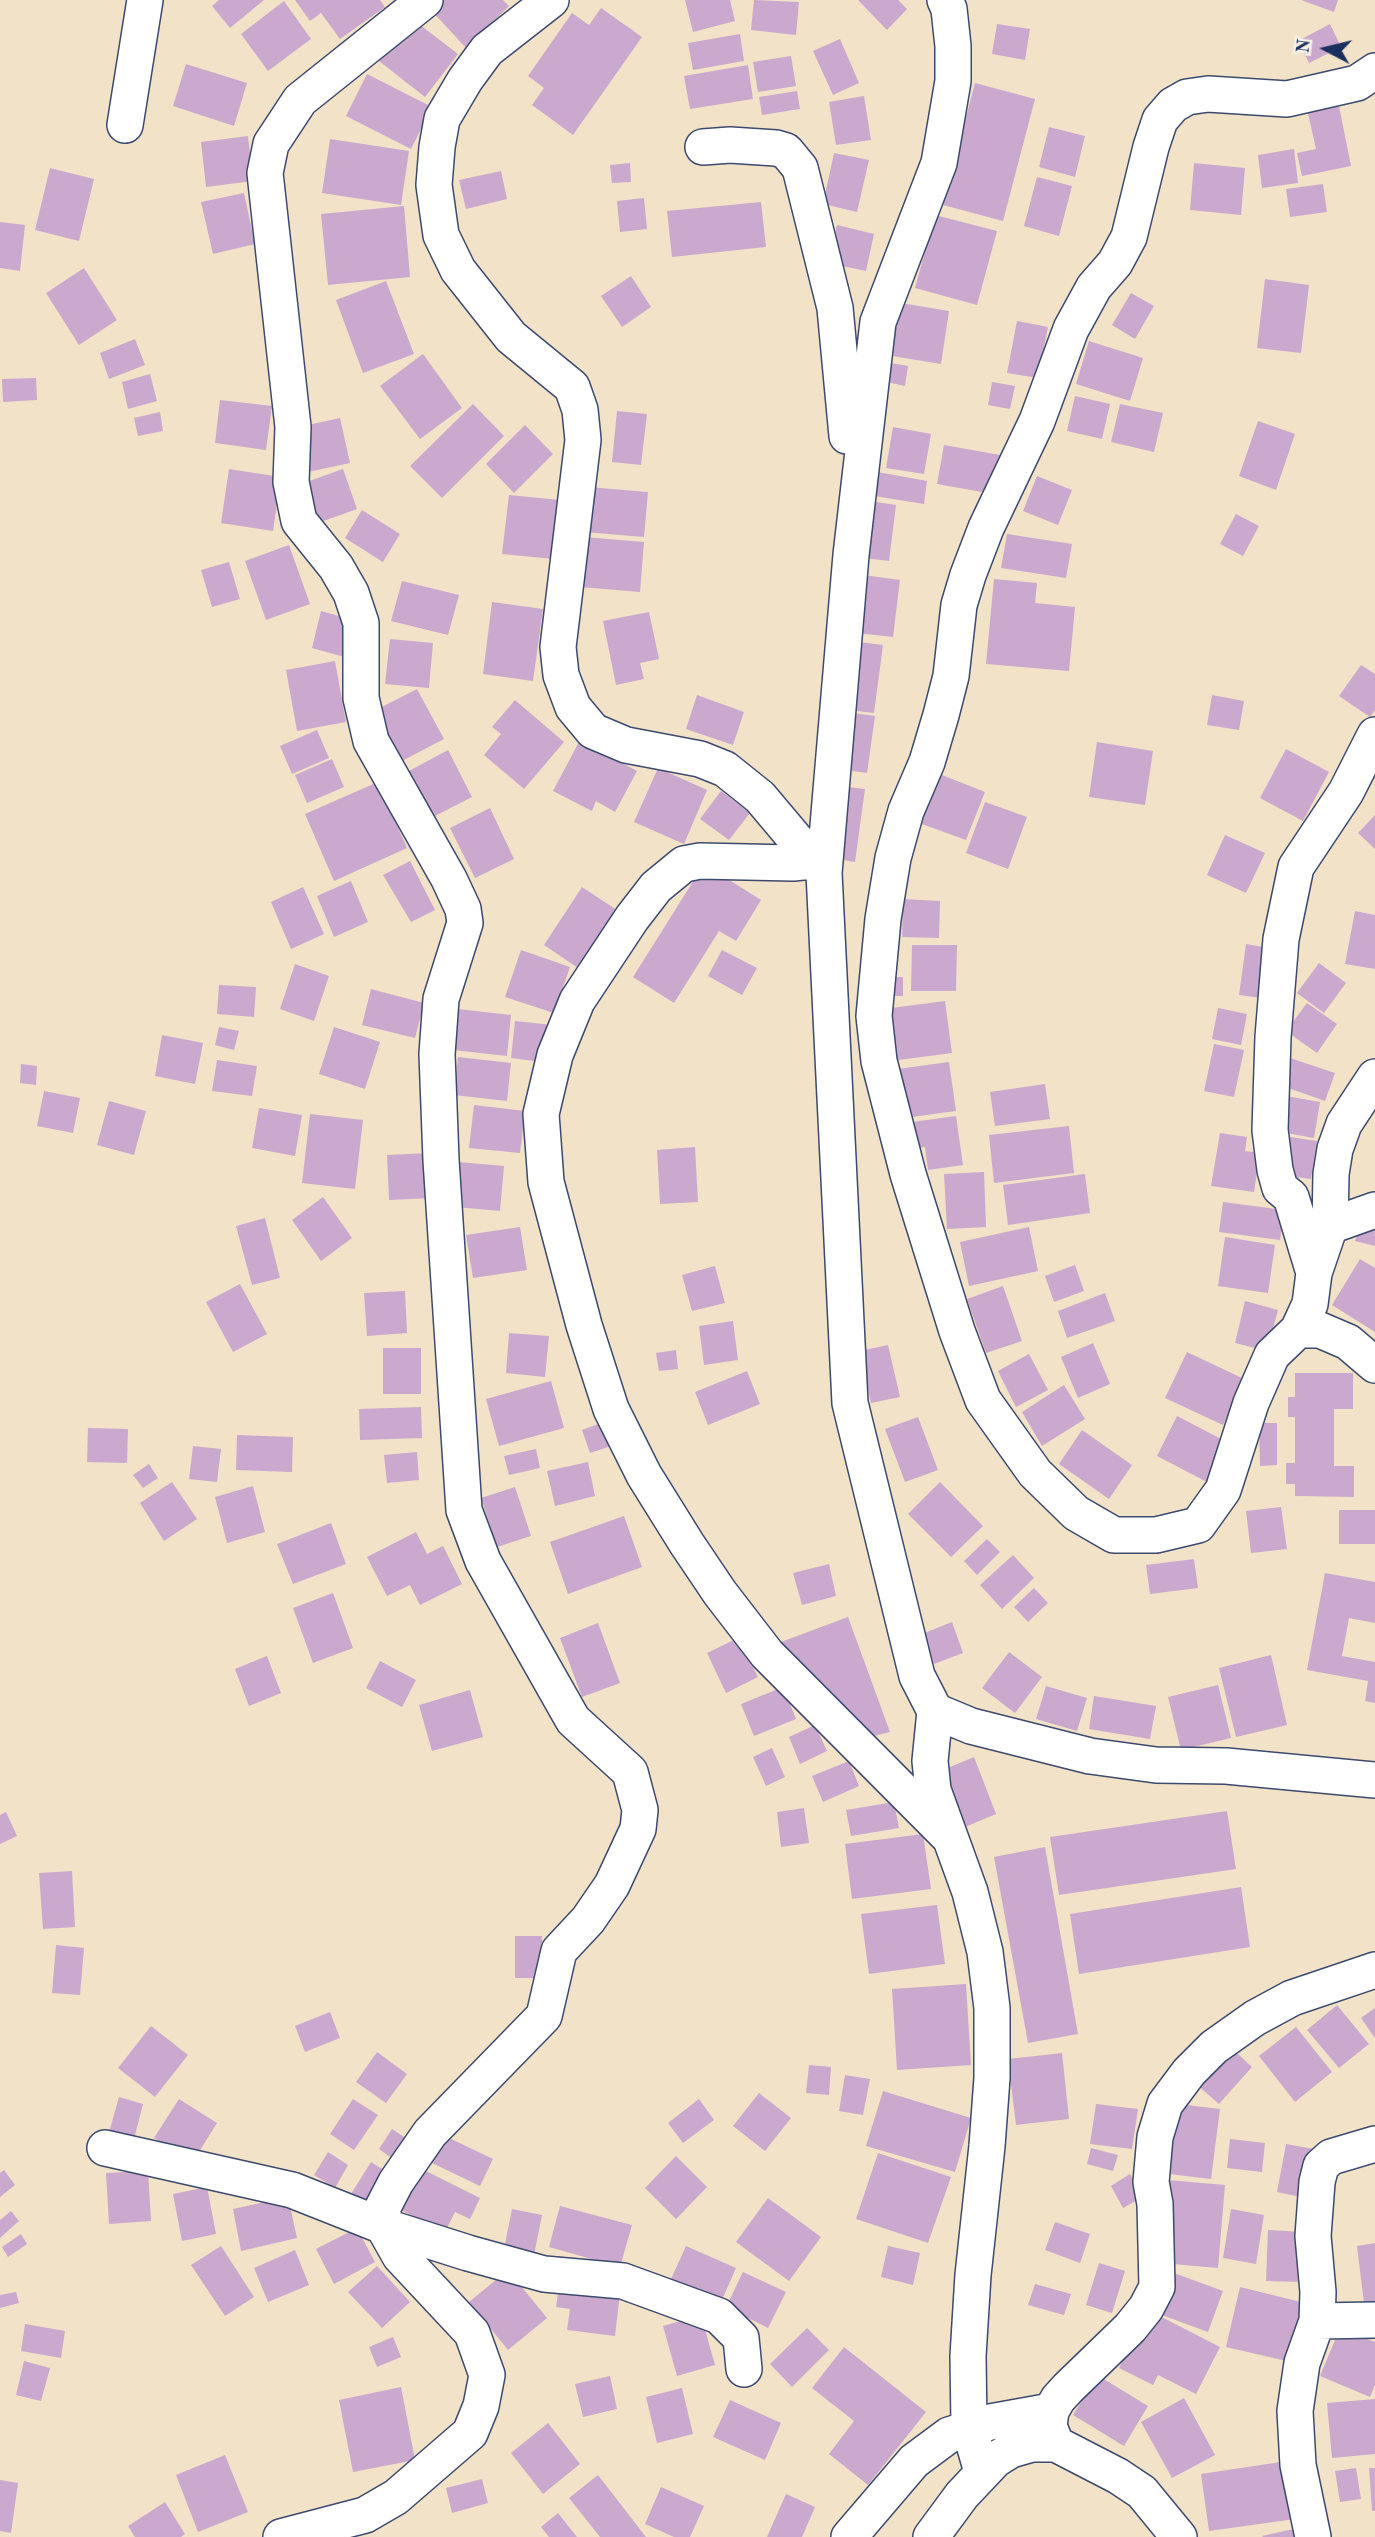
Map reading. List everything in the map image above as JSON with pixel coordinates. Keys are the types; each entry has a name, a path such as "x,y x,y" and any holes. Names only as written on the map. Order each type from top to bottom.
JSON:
{"street":[{"path":"125,125 145,0"},
{"path":"281,2537 365,2515 396,2497 470,2433 481,2406 487,2375 472,2333 400,2256 383,2226 383,2207 396,2182 430,2133 544,2016 559,1951 588,1920 612,1885 638,1829 640,1810 630,1772 573,1720 483,1561 464,1510 441,1160 437,1054 441,999 463,932 463,909 449,879 371,741 361,698 361,623 351,593 336,567 299,521 291,482 293,427 265,173 271,144 300,100 425,0"},
{"path":"551,0 487,50 465,80 442,119 434,185 441,236 458,270 511,337 572,387 580,410 583,440 558,647 561,675 573,707 593,731 626,745 700,759 725,769 760,797 818,867"},
{"path":"945,0 949,9 953,46 953,81 939,163 878,322 818,867 850,1403 917,1676 935,1711 931,1735 933,1790 970,1892 985,1952 992,2008 988,2146 973,2275 969,2343 969,2427 982,2472"},
{"path":"1375,71 1357,83 1287,99 1208,94 1187,97 1173,105 1160,120 1129,237 1115,263 1094,287 1077,317 1037,421 986,528 968,575 959,605 951,676 945,702 926,762 906,811 894,858 883,919 874,1016 879,1061 908,1174 957,1331 983,1400 1035,1473 1076,1513 1114,1535 1156,1535 1198,1525 1223,1490 1251,1403 1272,1355 1298,1330 1310,1304 1314,1273 1330,1226 1331,1174 1335,1149 1344,1124 1375,1077"},
{"path":"704,147 730,145 776,148 786,151 800,168 835,308 842,360 850,471 851,555"},
{"path":"1314,1273 1291,1197 1280,1188 1270,1129 1273,1037 1281,939 1296,867 1346,792 1375,735"},
{"path":"1346,792 1375,769"},
{"path":"818,867 793,863 700,861 684,864 656,887 577,1001 555,1055 541,1114 546,1182 584,1325 611,1409 644,1475 687,1545 767,1654 949,1837"},
{"path":"1330,1226 1375,1210"},
{"path":"1298,1330 1320,1330 1348,1342 1375,1365"},
{"path":"935,1711 971,1726 1090,1756 1156,1765 1226,1766 1375,1780"},
{"path":"931,2537 982,2472 1012,2450 1032,2444 1053,2428 1063,2393 1130,2328 1146,2308 1157,2287 1155,2204 1151,2182 1155,2137 1165,2104 1189,2072 1206,2055 1255,2018 1292,1998 1375,1970"},
{"path":"1313,2537 1298,2465 1294,2412 1301,2363 1317,2321 1313,2236 1317,2182 1321,2166 1331,2157 1375,2144"},
{"path":"105,2148 292,2190 383,2226 544,2274 623,2281 719,2316 741,2338 744,2369"},
{"path":"1317,2321 1375,2320"},
{"path":"849,2537 914,2461 949,2435 969,2427 1053,2428 1142,2492 1178,2537"}],"building":[{"path":"219,0 264,0 230,28 212,6"},
{"path":"295,0 380,0 385,7 340,39 321,13 310,21"},
{"path":"441,0 503,0 509,6 466,48 431,10"},
{"path":"685,0 730,0 735,21 693,32"},
{"path":"754,0 799,2 796,35 751,30"},
{"path":"858,0 898,0 907,9 887,30"},
{"path":"1301,0 1338,0 1334,12"},
{"path":"284,1 311,39 268,71 241,34"},
{"path":"601,8 642,37 573,135 532,105 544,88 528,76 572,13 589,25"},
{"path":"411,18 458,54 425,97 379,61"},
{"path":"997,24 1030,29 1025,60 992,54"},
{"path":"1330,24 1341,47 1309,63 1298,41"},
{"path":"740,34 744,61 693,70 688,43"},
{"path":"840,39 859,83 833,95 813,51"},
{"path":"791,56 796,86 758,92 753,62"},
{"path":"186,64 247,83 234,126 173,106"},
{"path":"748,65 753,99 690,109 684,76"},
{"path":"367,74 432,107 411,149 346,116"},
{"path":"975,83 1035,99 1003,221 943,205"},
{"path":"797,91 800,109 762,115 759,97"},
{"path":"864,96 871,140 836,145 829,102"},
{"path":"1339,106 1351,166 1302,176 1297,153 1316,149 1308,113"},
{"path":"1049,127 1085,136 1075,177 1039,167"},
{"path":"248,136 253,181 206,187 201,142"},
{"path":"330,139 409,151 401,205 322,193"},
{"path":"1294,149 1298,183 1262,188 1258,155"},
{"path":"834,153 869,160 857,212 823,204"},
{"path":"630,163 631,182 612,183 610,165"},
{"path":"1194,163 1245,168 1241,215 1190,210"},
{"path":"50,168 94,179 79,241 35,230"},
{"path":"501,171 507,199 466,209 459,180"},
{"path":"1037,177 1072,186 1059,236 1024,226"},
{"path":"1323,184 1327,212 1290,217 1286,189"},
{"path":"244,193 255,244 213,254 201,202"},
{"path":"644,198 647,229 620,232 617,201"},
{"path":"761,202 766,247 672,257 667,211"},
{"path":"404,206 410,277 328,285 321,214"},
{"path":"935,215 997,231 977,305 915,288"},
{"path":"0,222 25,225 20,271 0,268"},
{"path":"837,225 874,234 866,271 828,263"},
{"path":"84,268 117,320 79,345 46,293"},
{"path":"631,276 651,307 622,327 601,296"},
{"path":"1265,279 1309,285 1301,353 1257,348"},
{"path":"386,281 414,354 363,373 336,300"},
{"path":"1131,293 1154,306 1135,339 1112,325"},
{"path":"895,302 949,311 941,364 886,355"},
{"path":"1017,321 1048,327 1038,378 1007,373"},
{"path":"135,339 145,365 109,379 100,353"},
{"path":"1089,341 1143,358 1130,401 1076,384"},
{"path":"423,354 462,408 420,439 380,386"},
{"path":"890,363 908,366 905,386 887,382"},
{"path":"150,374 157,401 128,409 122,382"},
{"path":"36,378 37,400 3,402 2,379"},
{"path":"992,382 1015,386 1010,409 988,405"},
{"path":"1075,396 1110,404 1102,439 1067,431"},
{"path":"220,400 272,406 266,450 215,443"},
{"path":"473,404 504,436 442,498 410,466"},
{"path":"1120,404 1163,413 1154,452 1111,442"},
{"path":"617,411 647,414 641,465 612,462"},
{"path":"160,412 163,431 138,436 134,418"},
{"path":"340,418 350,463 303,473 294,428"},
{"path":"1258,421 1295,434 1276,490 1239,476"},
{"path":"525,425 553,454 514,493 486,464"},
{"path":"893,427 931,434 924,474 886,468"},
{"path":"944,445 1000,455 993,494 937,484"},
{"path":"229,469 281,477 273,531 221,523"},
{"path":"343,469 357,509 315,524 301,484"},
{"path":"872,471 927,481 924,504 868,495"},
{"path":"1037,476 1072,490 1058,525 1023,511"},
{"path":"588,487 648,492 644,537 584,532"},
{"path":"509,495 560,500 554,559 502,554"},
{"path":"863,500 896,505 889,561 856,557"},
{"path":"362,510 400,534 383,562 345,538"},
{"path":"1236,514 1259,526 1243,556 1220,544"},
{"path":"1007,534 1072,544 1066,578 1001,568"},
{"path":"584,537 644,542 640,592 580,587"},
{"path":"289,545 310,604 266,620 245,561"},
{"path":"229,562 240,599 212,607 201,570"},
{"path":"856,574 900,580 893,637 848,632"},
{"path":"994,579 1037,583 1035,603 1075,607 1069,671 986,664"},
{"path":"402,581 459,595 448,635 391,621"},
{"path":"492,602 543,609 533,681 483,674"},
{"path":"321,611 357,621 348,658 312,648"},
{"path":"649,612 659,659 640,663 644,679 616,685 603,621"},
{"path":"390,639 433,643 429,688 385,684"},
{"path":"851,641 883,645 874,713 841,709"},
{"path":"335,661 346,722 297,731 286,670"},
{"path":"1361,665 1375,674 1375,710 1370,717 1339,696"},
{"path":"417,689 444,739 402,761 376,710"},
{"path":"697,695 744,712 733,745 686,729"},
{"path":"1212,695 1244,701 1239,730 1207,725"},
{"path":"515,700 564,742 524,789 484,755 501,734 492,727"},
{"path":"845,712 875,716 867,773 838,769"},
{"path":"317,730 329,758 292,774 280,746"},
{"path":"580,740 637,771 615,812 596,801 592,811 553,791"},
{"path":"1097,742 1153,751 1145,805 1089,797"},
{"path":"1286,749 1329,772 1303,821 1260,798"},
{"path":"448,750 472,797 433,817 409,771"},
{"path":"332,759 344,787 307,803 295,775"},
{"path":"658,768 707,790 684,844 634,822"},
{"path":"937,773 985,792 966,840 919,823"},
{"path":"378,782 407,848 334,881 305,814"},
{"path":"841,786 865,789 855,862 831,858"},
{"path":"721,791 750,813 729,840 700,819"},
{"path":"985,802 1027,817 1008,869 966,853"},
{"path":"490,808 514,859 475,878 450,828"},
{"path":"1375,815 1375,849 1358,833"},
{"path":"1225,835 1265,853 1246,893 1207,875"},
{"path":"410,861 435,910 411,922 383,875"},
{"path":"704,864 761,900 736,941 719,931 674,1003 633,977"},
{"path":"351,881 368,922 334,937 317,896"},
{"path":"303,887 324,934 291,949 271,902"},
{"path":"582,887 623,914 584,972 544,945"},
{"path":"903,899 940,901 939,938 902,937"},
{"path":"1355,911 1375,915 1375,969 1345,964"},
{"path":"1246,944 1276,949 1268,999 1239,995"},
{"path":"912,945 957,945 956,991 911,991"},
{"path":"521,950 570,967 554,1013 505,997"},
{"path":"722,950 757,968 742,995 708,976"},
{"path":"1319,963 1346,983 1324,1013 1297,993"},
{"path":"295,964 329,976 314,1021 280,1009"},
{"path":"886,977 903,977 903,996 886,996"},
{"path":"219,985 256,987 254,1017 217,1014"},
{"path":"371,989 424,1003 415,1038 362,1025"},
{"path":"945,1001 952,1053 891,1061 884,1009"},
{"path":"1307,1003 1337,1024 1317,1053 1286,1031"},
{"path":"449,1008 511,1015 507,1056 444,1049"},
{"path":"1218,1008 1247,1014 1241,1045 1212,1039"},
{"path":"515,1021 553,1025 549,1063 511,1058"},
{"path":"219,1027 239,1031 234,1050 215,1045"},
{"path":"334,1027 380,1042 365,1089 319,1074"},
{"path":"162,1035 203,1043 195,1084 155,1076"},
{"path":"1214,1044 1244,1050 1234,1097 1204,1091"},
{"path":"458,1057 511,1063 507,1101 454,1095"},
{"path":"1287,1057 1335,1073 1325,1101 1277,1084"},
{"path":"217,1060 257,1066 252,1096 212,1091"},
{"path":"949,1062 956,1111 897,1119 890,1070"},
{"path":"21,1064 37,1066 36,1085 20,1083"},
{"path":"1045,1084 1050,1119 995,1126 990,1092"},
{"path":"44,1091 80,1098 73,1133 37,1126"},
{"path":"1281,1095 1320,1102 1314,1138 1275,1131"},
{"path":"109,1101 146,1111 134,1155 97,1145"},
{"path":"474,1105 525,1111 520,1153 469,1148"},
{"path":"259,1108 302,1115 295,1156 252,1148"},
{"path":"310,1114 363,1120 355,1189 302,1183"},
{"path":"956,1116 963,1165 928,1170 925,1147 908,1149 905,1123"},
{"path":"1069,1126 1074,1173 994,1183 989,1135"},
{"path":"1220,1133 1247,1137 1245,1151 1260,1153 1254,1192 1211,1186"},
{"path":"1284,1136 1317,1141 1311,1179 1279,1175"},
{"path":"695,1147 698,1202 660,1204 657,1150"},
{"path":"431,1153 433,1198 389,1200 387,1155"},
{"path":"459,1162 504,1166 500,1211 455,1207"},
{"path":"984,1172 986,1227 947,1229 944,1174"},
{"path":"1085,1174 1090,1213 1008,1225 1003,1185"},
{"path":"323,1197 352,1238 321,1261 292,1220"},
{"path":"1223,1202 1284,1210 1280,1240 1219,1232"},
{"path":"265,1218 280,1278 252,1285 236,1226"},
{"path":"1375,1223 1375,1246 1355,1241 1360,1226"},
{"path":"520,1227 527,1270 473,1278 466,1235"},
{"path":"1029,1227 1038,1271 969,1286 960,1242"},
{"path":"1225,1237 1275,1245 1268,1293 1218,1286"},
{"path":"1360,1259 1375,1268 1375,1332 1332,1305"},
{"path":"1075,1265 1084,1291 1054,1302 1045,1276"},
{"path":"715,1266 725,1303 692,1311 682,1275"},
{"path":"240,1284 267,1334 233,1352 206,1302"},
{"path":"1003,1286 1022,1341 986,1353 967,1299"},
{"path":"405,1291 407,1333 367,1336 364,1293"},
{"path":"1105,1293 1115,1321 1067,1338 1058,1311"},
{"path":"1245,1301 1278,1310 1267,1351 1235,1343"},
{"path":"733,1321 738,1360 704,1365 699,1326"},
{"path":"509,1333 549,1336 545,1377 506,1373"},
{"path":"1093,1343 1110,1384 1078,1398 1061,1357"},
{"path":"888,1345 900,1397 871,1403 860,1351"},
{"path":"383,1348 421,1348 421,1394 383,1394"},
{"path":"676,1350 678,1369 659,1371 656,1353"},
{"path":"1187,1352 1244,1379 1223,1425 1165,1398"},
{"path":"1029,1354 1048,1390 1016,1407 998,1371"},
{"path":"747,1371 760,1404 708,1425 695,1392"},
{"path":"1295,1373 1353,1373 1353,1409 1334,1409 1334,1466 1354,1466 1354,1497 1295,1496 1295,1484 1286,1484 1286,1463 1295,1463 1295,1417 1288,1417 1288,1397 1295,1397"},
{"path":"551,1381 564,1428 499,1446 486,1399"},
{"path":"1064,1385 1085,1419 1042,1446 1022,1412"},
{"path":"421,1407 422,1438 360,1440 359,1409"},
{"path":"1177,1416 1227,1442 1207,1482 1157,1456"},
{"path":"918,1417 938,1470 905,1482 885,1429"},
{"path":"606,1421 614,1445 590,1453 582,1430"},
{"path":"1259,1423 1277,1423 1277,1465 1260,1466"},
{"path":"88,1428 128,1429 127,1463 87,1462"},
{"path":"1082,1430 1132,1465 1109,1499 1059,1464"},
{"path":"237,1435 293,1437 292,1472 236,1470"},
{"path":"193,1446 221,1449 217,1482 189,1479"},
{"path":"536,1449 540,1468 509,1475 504,1456"},
{"path":"417,1452 419,1480 387,1483 384,1455"},
{"path":"588,1462 595,1496 555,1506 547,1471"},
{"path":"149,1464 158,1478 143,1488 133,1475"},
{"path":"172,1482 197,1519 164,1541 140,1503"},
{"path":"940,1482 983,1526 951,1557 908,1514"},
{"path":"253,1486 265,1532 227,1543 215,1497"},
{"path":"515,1487 531,1536 497,1547 481,1498"},
{"path":"1281,1507 1287,1549 1251,1553 1246,1511"},
{"path":"1339,1510 1375,1510 1375,1544 1339,1544"},
{"path":"624,1516 642,1567 568,1594 550,1542"},
{"path":"331,1523 346,1564 293,1584 277,1544"},
{"path":"416,1532 427,1554 443,1546 462,1584 420,1605 410,1585 387,1596 367,1557"},
{"path":"987,1539 1000,1552 977,1575 964,1561"},
{"path":"1013,1555 1034,1578 1002,1609 980,1585"},
{"path":"1194,1559 1198,1588 1150,1594 1146,1565"},
{"path":"829,1564 836,1596 802,1605 793,1573"},
{"path":"1325,1573 1375,1582 1375,1623 1349,1618 1342,1656 1375,1662 1375,1703 1365,1701 1368,1681 1307,1670"},
{"path":"1034,1588 1048,1603 1028,1622 1014,1607"},
{"path":"333,1593 353,1648 313,1663 293,1608"},
{"path":"848,1617 890,1732 866,1738 773,1645"},
{"path":"952,1622 963,1653 934,1664 922,1634"},
{"path":"598,1623 620,1683 582,1697 560,1638"},
{"path":"738,1638 758,1677 726,1693 707,1653"},
{"path":"1009,1652 1042,1677 1015,1713 982,1688"},
{"path":"1271,1655 1287,1725 1236,1737 1219,1668"},
{"path":"267,1656 281,1693 249,1706 235,1669"},
{"path":"380,1661 416,1680 402,1707 366,1688"},
{"path":"1218,1685 1231,1738 1181,1750 1168,1697"},
{"path":"1046,1686 1087,1698 1077,1731 1036,1719"},
{"path":"783,1687 796,1719 754,1736 741,1704"},
{"path":"470,1690 483,1737 432,1751 419,1705"},
{"path":"1094,1696 1156,1706 1150,1739 1089,1729"},
{"path":"815,1725 827,1751 800,1764 789,1737"},
{"path":"772,1748 785,1777 766,1786 753,1757"},
{"path":"974,1757 996,1814 965,1827 943,1770"},
{"path":"849,1761 859,1786 823,1802 812,1776"},
{"path":"894,1802 899,1828 851,1836 846,1810"},
{"path":"804,1808 809,1843 781,1847 777,1812"},
{"path":"1227,1811 1236,1869 1059,1895 1050,1837"},
{"path":"6,1812 17,1836 0,1844 0,1815"},
{"path":"923,1834 931,1889 852,1899 845,1844"},
{"path":"1045,1847 1078,2034 1028,2043 994,1857"},
{"path":"72,1871 75,1927 43,1929 39,1873"},
{"path":"1241,1887 1250,1947 1079,1974 1070,1914"},
{"path":"937,1905 945,1964 869,1974 861,1914"},
{"path":"515,1936 542,1936 542,1978 515,1978"},
{"path":"56,1945 84,1948 80,1995 52,1993"},
{"path":"966,1984 971,2065 897,2070 892,1989"},
{"path":"1337,2005 1369,2044 1339,2068 1307,2030"},
{"path":"1375,2008 1375,2038 1361,2018"},
{"path":"330,2012 340,2038 305,2052 295,2026"},
{"path":"151,2026 188,2055 155,2097 118,2068"},
{"path":"1296,2027 1332,2072 1295,2102 1259,2056"},
{"path":"1228,2045 1252,2067 1219,2104 1195,2083"},
{"path":"377,2052 407,2074 386,2103 356,2082"},
{"path":"1062,2053 1069,2119 1016,2125 1008,2059"},
{"path":"809,2065 831,2067 829,2095 806,2093"},
{"path":"845,2075 870,2079 863,2115 839,2111"},
{"path":"883,2091 971,2118 955,2172 866,2146"},
{"path":"759,2093 791,2118 765,2151 733,2126"},
{"path":"119,2097 143,2104 133,2143 108,2136"},
{"path":"179,2099 217,2123 192,2163 154,2138"},
{"path":"353,2099 378,2115 354,2150 330,2134"},
{"path":"699,2099 714,2120 683,2143 668,2123"},
{"path":"1096,2104 1138,2109 1132,2149 1090,2144"},
{"path":"1178,2104 1220,2109 1211,2179 1169,2174"},
{"path":"392,2129 410,2141 396,2161 379,2149"},
{"path":"445,2136 493,2159 480,2186 432,2163"},
{"path":"1230,2139 1265,2143 1262,2172 1227,2168"},
{"path":"1286,2144 1314,2149 1305,2198 1277,2192"},
{"path":"1091,2148 1118,2155 1113,2171 1087,2164"},
{"path":"328,2152 348,2165 335,2188 314,2175"},
{"path":"878,2153 951,2177 928,2243 856,2219"},
{"path":"676,2156 707,2187 676,2219 645,2188"},
{"path":"371,2162 390,2174 370,2206 351,2194"},
{"path":"420,2168 480,2198 470,2219 455,2212 445,2232 399,2209"},
{"path":"4,2170 15,2185 0,2197 0,2173"},
{"path":"148,2171 151,2221 109,2224 106,2173"},
{"path":"1130,2174 1143,2197 1123,2208 1111,2186"},
{"path":"1168,2180 1225,2185 1218,2268 1161,2263"},
{"path":"207,2187 216,2234 182,2241 173,2194"},
{"path":"288,2197 297,2238 241,2251 233,2209"},
{"path":"768,2198 821,2237 789,2281 736,2242"},
{"path":"560,2206 632,2225 620,2267 549,2247"},
{"path":"512,2209 542,2215 534,2255 504,2249"},
{"path":"1231,2209 1264,2215 1256,2264 1223,2258"},
{"path":"11,2211 19,2221 0,2238 0,2220"},
{"path":"1055,2222 1090,2234 1080,2263 1045,2250"},
{"path":"357,2228 375,2262 334,2284 316,2249"},
{"path":"1268,2230 1304,2232 1302,2282 1266,2281"},
{"path":"21,2234 27,2244 8,2257 2,2247"},
{"path":"1375,2243 1375,2310 1365,2311 1357,2246"},
{"path":"221,2246 254,2297 225,2316 191,2265"},
{"path":"686,2246 736,2268 721,2302 671,2279"},
{"path":"888,2246 920,2253 913,2285 881,2277"},
{"path":"295,2250 309,2285 268,2302 254,2268"},
{"path":"1099,2263 1125,2271 1112,2313 1086,2305"},
{"path":"377,2266 410,2302 382,2328 348,2292"},
{"path":"508,2270 547,2318 508,2350 469,2302"},
{"path":"743,2272 786,2292 768,2328 726,2307"},
{"path":"1174,2273 1223,2291 1208,2332 1159,2314"},
{"path":"1035,2284 1071,2294 1064,2315 1028,2305"},
{"path":"559,2286 620,2293 615,2336 567,2330 570,2309 556,2307"},
{"path":"1240,2287 1309,2304 1295,2363 1226,2347"},
{"path":"16,2292 19,2303 0,2308 0,2295"},
{"path":"1148,2310 1220,2347 1196,2394 1158,2375 1153,2385 1119,2368"},
{"path":"701,2315 715,2365 677,2376 663,2326"},
{"path":"25,2324 65,2331 61,2358 21,2351"},
{"path":"807,2328 829,2350 792,2387 770,2364"},
{"path":"1340,2328 1375,2342 1375,2385 1370,2397 1320,2376"},
{"path":"393,2337 401,2357 377,2367 369,2347"},
{"path":"844,2347 926,2412 868,2485 829,2454 854,2421 812,2388"},
{"path":"24,2361 50,2368 41,2401 16,2395"},
{"path":"1097,2375 1148,2406 1124,2446 1073,2415"},
{"path":"610,2376 617,2409 583,2417 575,2384"},
{"path":"401,2387 415,2460 353,2472 339,2400"},
{"path":"682,2388 693,2434 657,2443 646,2397"},
{"path":"1184,2398 1215,2455 1172,2478 1141,2422"},
{"path":"1375,2399 1375,2454 1332,2458 1327,2403"},
{"path":"730,2400 781,2423 765,2460 713,2437"},
{"path":"548,2423 580,2464 543,2494 511,2453"},
{"path":"225,2455 248,2512 198,2532 176,2475"},
{"path":"1287,2461 1295,2519 1209,2531 1201,2474"},
{"path":"1356,2468 1361,2499 1340,2502 1335,2471"},
{"path":"1369,2468 1375,2468 1375,2511 1372,2511"},
{"path":"598,2475 646,2537 600,2537 569,2498"},
{"path":"482,2479 488,2503 452,2513 446,2488"},
{"path":"0,2480 18,2483 11,2533 0,2531"},
{"path":"661,2487 704,2506 690,2537 674,2537 645,2524"},
{"path":"786,2494 815,2507 802,2537 767,2537"},
{"path":"165,2502 185,2534 181,2537 135,2537 128,2526"},
{"path":"558,2513 577,2537 549,2537 541,2527"},
{"path":"1307,2526 1309,2537 1262,2536"}]}
